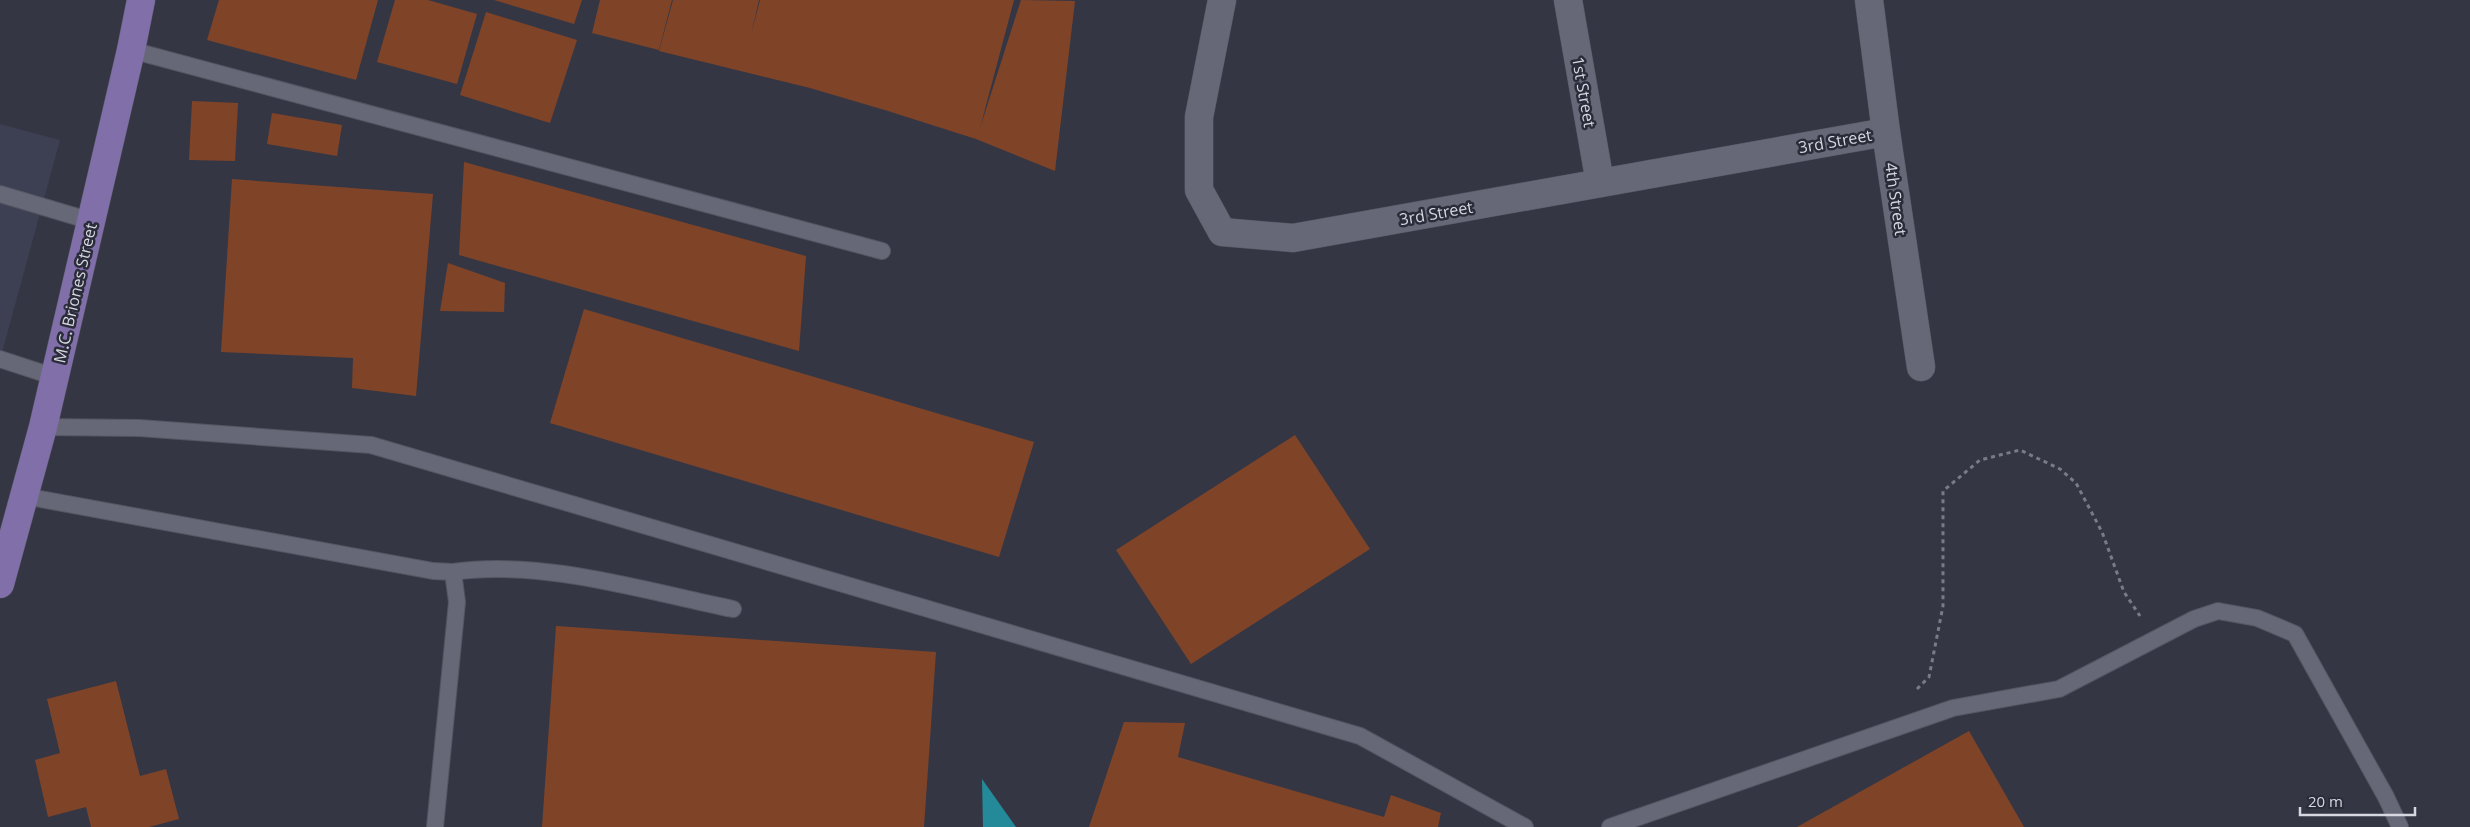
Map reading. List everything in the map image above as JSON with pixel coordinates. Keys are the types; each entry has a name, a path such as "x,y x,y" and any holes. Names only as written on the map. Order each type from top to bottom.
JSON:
{"main road":[{"name":"M.C. Briones Street","path":"1,575 43,427 141,0"}],"street":[{"name":"3rd Street","path":"1222,0 1199,117 1199,190 1222,232 1293,238 1886,132"},
{"name":"1st Street","path":"1568,0 1600,183"},
{"name":"4th Street","path":"1869,0 1920,367"}],"lane":[{"path":"131,50 882,251"},
{"path":"0,194 91,221"},
{"path":"0,359 55,377"},
{"path":"43,427 139,428 371,445 1360,736 1525,827"},
{"path":"24,496 433,571 522,569 564,574 733,609"},
{"path":"435,827 457,602 453,572"},
{"path":"1610,827 1953,708 2059,689 2194,619 2218,611 2258,618 2295,634 2386,797 2400,827"}],"path":[{"path":"1900,725 1908,697 1929,677 1937,645 1943,606 1943,491 1980,460 2020,450 2060,469 2076,483 2102,532 2124,592 2138,615 2169,632"}],"shaded area":[{"path":"0,124 60,140 0,360"}],"water":[{"path":"982,779 1016,827 983,827"}],"building":[{"path":"219,0 378,0 356,80 207,40"},
{"path":"395,0 428,0 477,14 457,84 377,62"},
{"path":"494,0 582,0 574,24"},
{"path":"600,0 672,0 659,50 592,33"},
{"path":"673,0 759,0 751,35 760,0 1014,0 980,128 1021,0 1075,1 1055,171 976,139 888,111 810,88 659,51"},
{"path":"486,12 577,40 550,123 460,95"},
{"path":"192,101 238,103 235,161 189,160"},
{"path":"272,113 342,125 337,156 267,144"},
{"path":"464,162 806,256 799,351 459,255"},
{"path":"232,179 433,194 416,396 352,388 353,358 221,352"},
{"path":"448,263 505,283 504,312 440,311"},
{"path":"584,309 1034,442 999,557 550,423"},
{"path":"1295,435 1370,549 1191,664 1116,550"},
{"path":"556,626 936,652 924,827 542,827"},
{"path":"116,681 140,776 166,769 179,819 149,827 91,827 86,807 48,817 35,760 60,753 47,699"},
{"path":"1124,722 1185,723 1178,757 1384,817 1391,795 1441,813 1438,827 1089,827"},
{"path":"1969,731 2024,827 1797,827"}]}
